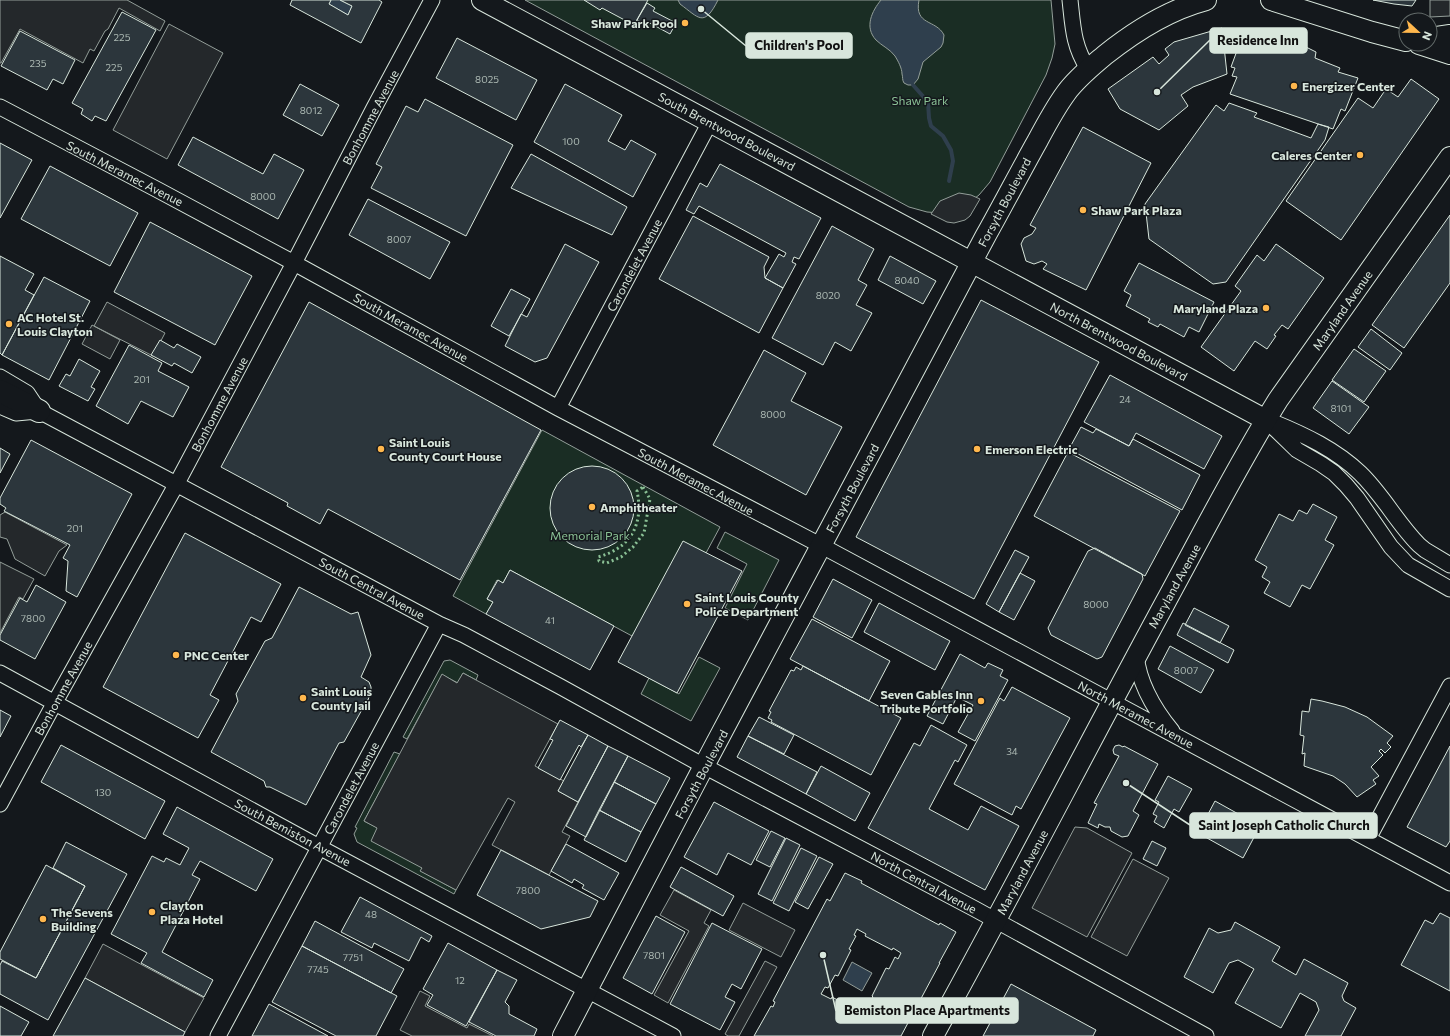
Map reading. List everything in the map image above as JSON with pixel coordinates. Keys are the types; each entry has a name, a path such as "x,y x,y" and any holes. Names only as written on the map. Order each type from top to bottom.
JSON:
{"highway":[{"path":"0,391 39,411"}],"main road":[{"name":"South Brentwood Boulevard","path":"482,0 972,262"},
{"name":"Forsyth Boulevard","path":"563,1036 704,766 972,262 1065,94 1088,69 1118,45 1150,23 1192,4 1206,0"},
{"path":"1271,0 1398,39"},
{"path":"1438,37 1450,35"},
{"path":"1438,51 1450,54"},
{"name":"Maryland Avenue","path":"933,1036 996,920 1111,701 1242,461 1266,420 1278,400 1450,157"},
{"name":"North Brentwood Boulevard","path":"972,262 1266,420"}],"street":[{"name":"Bonhomme Avenue","path":"0,804 176,485 432,0"},
{"path":"1070,0 1075,40 1082,60 1088,69"},
{"name":"South Meramec Avenue","path":"0,107 294,262 558,408 822,546"},
{"name":"Carondelet Avenue","path":"558,408 710,122"},
{"name":"South Central Avenue","path":"0,377 27,393 39,411 439,624 464,635 554,683 704,766"},
{"path":"0,406 16,413 39,411"},
{"name":"North Brentwood Boulevard","path":"1266,420 1305,435 1332,451 1349,464 1374,488 1411,537 1419,545 1450,565"},
{"name":"North Brentwood Boulevard","path":"1266,420 1297,450 1334,473 1346,485 1357,498 1391,547 1408,565 1450,589"},
{"name":"North Meramec Avenue","path":"822,546 1450,883"},
{"name":"Carondelet Avenue","path":"218,1036 439,624"},
{"path":"1136,655 1139,671 1146,690 1160,716 1175,735"},
{"name":"South Bemiston Avenue","path":"0,673 319,847 673,1036"},
{"path":"1368,839 1450,686"},
{"name":"North Central Avenue","path":"704,766 996,920 1206,1036"}],"green space":[{"name":"Shaw Park","path":"525,0 1051,0 1055,44 1046,75 990,182 979,195 966,205 941,213 927,212 909,207"},
{"name":"Memorial Park","path":"542,430 720,527 706,553 632,636 510,570 503,583 497,580 487,599 493,602 486,614 453,596"},
{"path":"725,532 779,560 748,620 725,608 747,564 717,548"},
{"path":"699,657 720,668 691,721 641,694 649,678 679,694"},
{"path":"450,660 478,675 476,680 463,673 458,683 442,675 407,739 403,737 444,661"},
{"path":"394,752 400,754 364,821 378,828 422,868 421,871 456,890 454,894 357,842 354,834 357,828 355,827"}],"shaded area":[{"path":"0,0 127,0 165,21 160,31 119,8 94,51 90,49 83,63 20,29 0,63"},
{"path":"1430,0 1450,0 1450,16 1438,17 1438,12 1430,12"},
{"path":"169,24 223,53 167,159 113,130"},
{"path":"959,193 971,195 980,199 970,216 965,220 954,223 947,222 931,214 940,201"},
{"path":"107,302 165,333 153,356 94,326"},
{"path":"92,325 120,340 110,359 82,344"},
{"path":"5,512 67,545 59,551 45,576 15,559 7,539 0,537 0,515"},
{"path":"0,562 34,579 23,599 19,597 0,633"},
{"path":"463,673 558,724 535,766 564,781 558,791 578,802 562,832 570,836 549,875 492,845 515,802 508,798 456,890 420,871 422,868 371,841 377,828 364,821 442,674 457,683"},
{"path":"1075,827 1087,828 1132,853 1087,937 1032,908"},
{"path":"1133,859 1169,878 1127,956 1091,937"},
{"path":"674,890 711,910 704,923 709,926 668,1003 654,995 689,931 660,915"},
{"path":"743,903 795,930 781,957 729,930"},
{"path":"103,944 204,998 185,1032 85,978"},
{"path":"765,961 777,967 739,1036 728,1036 725,1034"},
{"path":"420,991 430,996 425,1006 467,1028 469,1024 493,1036 412,1036 400,1030"}],"water":[{"path":"331,0 340,0 352,6 348,15 329,4"},
{"path":"678,0 718,0 709,14 701,18 680,4"},
{"path":"881,0 919,0 918,8 920,14 927,21 936,26 944,35 941,47 923,62 918,79 913,85 904,83 901,67 895,56 891,51 876,40 870,30 872,14"},
{"path":"852,962 872,973 862,991 843,980"}],"building":[{"path":"292,0 331,0 329,4 348,15 352,6 340,0 379,0 382,2 361,43 290,5"},
{"path":"584,0 648,0 634,25 602,8 600,10"},
{"path":"1373,0 1416,0 1412,6"},
{"path":"647,3 655,8 653,11 676,23 670,34 648,22 647,25 637,20"},
{"path":"122,12 156,30 106,121 95,116 92,121 81,114 83,109 72,103"},
{"path":"1222,28 1227,74 1193,87 1181,95 1188,106 1159,130 1120,109 1108,89 1153,57 1159,64 1169,55 1165,49 1174,42"},
{"path":"20,31 75,60 63,84 53,79 47,90 1,66"},
{"name":"Energizer Center","path":"1252,36 1275,45 1278,39 1304,46 1316,52 1315,58 1340,68 1338,72 1358,78 1345,111 1341,109 1333,129 1230,94 1237,77 1232,76 1235,68 1231,67 1242,37 1251,40"},
{"path":"457,38 537,80 516,120 436,78"},
{"name":"Caleres Center","path":"1411,79 1439,99 1341,240 1286,201 1358,98 1373,108 1386,89 1398,97"},
{"path":"300,84 339,105 322,136 283,115"},
{"path":"565,84 622,115 608,141 625,150 631,140 656,154 633,197 534,142"},
{"path":"425,99 513,145 466,236 371,188 382,167 376,164 406,106 418,112"},
{"path":"1229,103 1257,113 1254,117 1311,138 1318,124 1329,127 1325,140 1226,282 1213,284 1149,239 1145,204 1216,105 1224,111"},
{"name":"Shaw Park Plaza","path":"1083,127 1151,163 1086,290 1043,269 1047,264 1042,261 1034,264 1026,261 1021,244 1024,238 1032,234 1036,228 1030,225"},
{"path":"193,137 263,174 274,154 304,170 278,219 178,165"},
{"path":"0,143 32,160 0,218"},
{"path":"531,154 627,207 612,235 511,188"},
{"path":"720,164 821,218 799,259 794,257 792,262 796,264 783,288 765,278 779,254 784,257 786,253 699,206 694,214 686,210 700,183 707,187"},
{"path":"50,166 138,213 110,266 21,219"},
{"path":"368,199 450,242 430,279 349,235"},
{"path":"1450,215 1450,283 1404,348 1372,325"},
{"path":"693,216 769,257 764,267 765,278 783,288 759,333 659,279"},
{"path":"150,222 252,276 215,345 114,292"},
{"path":"832,226 874,249 858,280 867,285 856,305 872,313 851,351 835,342 823,365 772,338"},
{"path":"565,244 599,262 547,358 535,362 505,346 521,314 527,317"},
{"name":"Maryland Plaza","path":"1276,244 1324,278 1288,329 1282,325 1274,335 1276,336 1267,349 1255,341 1234,371 1201,347 1241,291 1235,286 1257,255 1264,261"},
{"name":"AC Hotel St. Louis Clayton","path":"0,256 34,274 25,290 34,295 2,355 0,353"},
{"path":"890,256 936,281 923,304 878,280"},
{"path":"1139,263 1214,302 1199,332 1189,327 1184,337 1160,324 1158,327 1148,322 1150,319 1126,306 1131,295 1124,291"},
{"path":"44,277 90,301 49,380 2,355"},
{"path":"511,289 530,299 509,336 491,326"},
{"name":"Emerson Electric","path":"981,300 1099,362 974,599 856,537"},
{"name":"Saint Louis County Court House","path":"309,302 541,430 460,580 328,509 320,524 287,506 288,503 221,467"},
{"path":"1371,329 1402,353 1390,370 1358,347"},
{"path":"160,340 174,348 177,344 201,357 192,373 174,363 172,366 151,355"},
{"path":"129,345 162,363 158,371 189,387 173,417 141,401 128,424 96,406"},
{"path":"1354,349 1386,371 1364,402 1332,380"},
{"path":"764,350 806,373 791,401 842,427 806,495 713,445"},
{"path":"79,359 100,371 91,387 95,389 88,401 59,386 66,374 70,376"},
{"path":"1110,375 1222,436 1204,469 1136,433 1129,446 1084,422"},
{"path":"1332,381 1369,407 1349,434 1313,408"},
{"path":"1081,427 1093,433 1096,429 1129,446 1133,439 1200,475 1182,510 1069,449"},
{"path":"31,440 132,494 77,597 66,591 68,561 63,558 70,545 4,511 6,508 0,504 0,498"},
{"path":"0,448 10,454 0,473"},
{"path":"1068,452 1180,511 1145,576 1034,516"},
{"name":"Amphitheater","path":"592,466 608,469 615,473 627,485 631,492 634,508 631,524 627,531 615,543 608,547 592,550 576,547 569,543 557,531 553,524 550,508 553,492 557,485 569,473 576,469"},
{"path":"1313,504 1337,517 1325,540 1334,545 1310,589 1302,585 1290,607 1264,593 1270,582 1262,577 1267,567 1255,560 1279,514 1293,521 1299,510 1307,514"},
{"name":"PNC Center","path":"185,533 281,584 261,622 251,617 210,695 219,700 198,738 103,687"},
{"name":"Saint Louis County Police Department","path":"683,541 742,571 677,693 618,662"},
{"path":"1095,548 1142,574 1143,579 1102,657 1097,659 1051,635 1048,628 1088,551"},
{"path":"1015,550 1029,557 999,612 986,604"},
{"path":"510,570 614,626 590,670 486,614 493,602 487,599 498,580 503,583"},
{"path":"1020,573 1035,581 1014,620 999,612"},
{"path":"833,579 872,600 852,638 813,617"},
{"path":"36,585 66,602 35,659 0,640 0,635 20,598 27,602"},
{"name":"Saint Louis County Jail","path":"299,587 351,614 358,612 371,655 361,677 369,682 371,687 368,700 363,703 364,706 344,742 339,743 306,805 270,787 266,787 264,781 211,752 238,701 236,694 265,641 272,638"},
{"path":"879,603 950,641 935,670 864,632"},
{"path":"1194,608 1229,626 1220,643 1185,625"},
{"path":"812,619 890,661 869,701 790,659"},
{"path":"1183,623 1234,650 1228,663 1177,635"},
{"path":"1170,646 1214,670 1201,693 1158,669"},
{"name":"Seven Gables Inn Tribute Portfolio","path":"960,654 985,668 988,663 1003,670 1000,676 1008,680 975,741 958,732 973,705 957,697 943,724 927,716"},
{"path":"803,666 901,718 871,775 771,722 772,720 768,718 771,712 769,711 791,670 794,671 796,667 801,670"},
{"path":"1012,687 1070,718 1021,809 1016,806 1012,815 954,784 1000,698 1004,701"},
{"path":"1311,699 1345,707 1367,717 1393,736 1387,743 1391,747 1385,753 1381,749 1379,751 1383,755 1371,767 1379,776 1373,780 1376,784 1357,797 1345,784 1333,776 1304,766 1305,753 1302,754 1304,736 1300,735 1302,711 1309,712"},
{"path":"0,710 11,716 0,737"},
{"path":"759,717 794,735 784,754 748,736"},
{"path":"560,720 588,735 581,747 579,745 560,780 538,768 553,740 550,739"},
{"path":"931,725 967,745 958,762 955,760 929,809 968,830 981,806 1019,826 985,890 868,828 914,743 920,746"},
{"path":"588,735 608,746 578,802 558,791"},
{"path":"748,736 817,772 806,794 737,757"},
{"path":"61,745 165,801 145,839 41,782"},
{"path":"608,746 628,756 586,837 566,826"},
{"path":"1115,746 1124,746 1158,764 1133,811 1139,815 1128,836 1122,837 1111,831 1110,827 1105,827 1099,824 1098,828 1088,823 1097,804 1094,803 1119,756 1114,754 1113,750"},
{"path":"1450,746 1450,841 1446,847 1407,827"},
{"path":"628,756 670,778 656,804 614,782"},
{"path":"821,766 870,793 855,821 806,794"},
{"path":"1168,776 1192,789 1179,812 1174,809 1164,828 1154,822 1157,816 1153,814 1159,802 1155,800"},
{"path":"614,782 656,804 641,832 599,810"},
{"path":"1215,801 1260,826 1243,858 1198,833"},
{"path":"714,802 769,831 751,865 728,853 717,875 684,857"},
{"name":"Clayton Plaza Hotel","path":"177,807 273,859 256,891 200,861 192,875 200,879 162,952 213,980 204,997 141,963 147,953 111,934 152,856 164,862 166,858 180,865 189,848 163,834"},
{"path":"599,810 641,832 626,862 584,840"},
{"path":"771,831 785,838 770,867 756,860"},
{"path":"786,838 800,845 772,901 758,894"},
{"path":"1152,841 1166,848 1157,866 1143,859"},
{"path":"66,842 127,874 48,1020 0,994 0,965 2,961 36,978 85,886 53,868"},
{"path":"566,844 619,873 604,900 582,888 584,885 574,879 572,883 551,871"},
{"path":"801,848 817,856 789,911 773,903"},
{"path":"501,850 598,901 590,917 541,929 477,895"},
{"path":"819,857 833,864 808,909 795,902"},
{"name":"The Sevens Building","path":"46,865 85,886 36,978 0,959 0,952"},
{"path":"681,867 734,896 723,916 670,887"},
{"path":"845,873 862,881 861,883 939,925 940,923 956,932 901,1036 754,1036 771,1006 773,1007 775,1002 773,1001 827,899 830,901","holes":["857,929 866,934 865,936 901,953 898,959 895,957 889,969 886,968 872,996 873,997 867,1009 870,1011 866,1019 857,1014 858,1011 832,997 831,999 821,994 825,987 828,988 835,975 838,976 851,950 849,949 856,936 854,935"]},
{"path":"360,897 432,936 429,942 421,937 409,961 374,943 372,948 341,932"},
{"path":"1440,913 1450,918 1450,991 1401,965 1425,920 1433,924"},
{"path":"656,916 685,932 652,994 623,978"},
{"path":"315,921 404,969 391,993 302,946"},
{"path":"1235,922 1280,947 1272,961 1296,975 1304,959 1348,983 1342,996 1344,1001 1356,1008 1341,1036 1305,1036 1319,1010 1316,1002 1300,993 1281,1028 1235,1003 1254,969 1238,960 1229,963 1213,993 1184,977 1209,928 1218,933 1231,930"},
{"path":"712,923 762,949 741,989 732,984 725,997 735,1002 720,1030 670,1004"},
{"path":"448,943 497,970 466,1026 427,1005 433,995 423,989"},
{"path":"302,946 397,996 376,1036 336,1036 272,1002"},
{"path":"497,970 517,980 505,1002 509,1006 509,1014 537,1029 534,1036 496,1036 469,1022"},
{"path":"85,978 185,1032 183,1036 53,1036"},
{"path":"1011,984 1096,1030 1093,1036 983,1036"},
{"path":"269,1004 328,1036 252,1036"},
{"path":"0,1006 29,1022 21,1036 0,1036"}],"waterway":[{"path":"913,85 928,102 931,126 943,136 951,150 953,161 949,181"}],"hedge":[{"path":"643,487 650,499 644,533 633,547 621,557 607,563 599,561 598,557 619,548 627,541 632,533 638,514 639,503 637,491 643,487"}],"place":[{"name":"Children's Pool","path":"701,9"},
{"name":"Shaw Park Pool","path":"685,23"},
{"name":"Energizer Center","path":"1294,86"},
{"name":"Residence Inn","path":"1157,92"},
{"name":"Caleres Center","path":"1360,155"},
{"name":"Shaw Park Plaza","path":"1083,210"},
{"name":"Maryland Plaza","path":"1266,308"},
{"name":"AC Hotel St. Louis Clayton","path":"9,324"},
{"name":"Saint Louis County Court House","path":"381,449"},
{"name":"Emerson Electric","path":"977,449"},
{"name":"Amphitheater","path":"592,507"},
{"name":"Saint Louis County Police Department","path":"687,604"},
{"name":"PNC Center","path":"176,655"},
{"name":"Saint Louis County Jail","path":"303,698"},
{"name":"Seven Gables Inn Tribute Portfolio","path":"981,701"},
{"name":"Saint Joseph Catholic Church","path":"1126,783"},
{"name":"Clayton Plaza Hotel","path":"152,912"},
{"name":"The Sevens Building","path":"43,919"},
{"name":"Bemiston Place Apartments","path":"823,955"}]}
